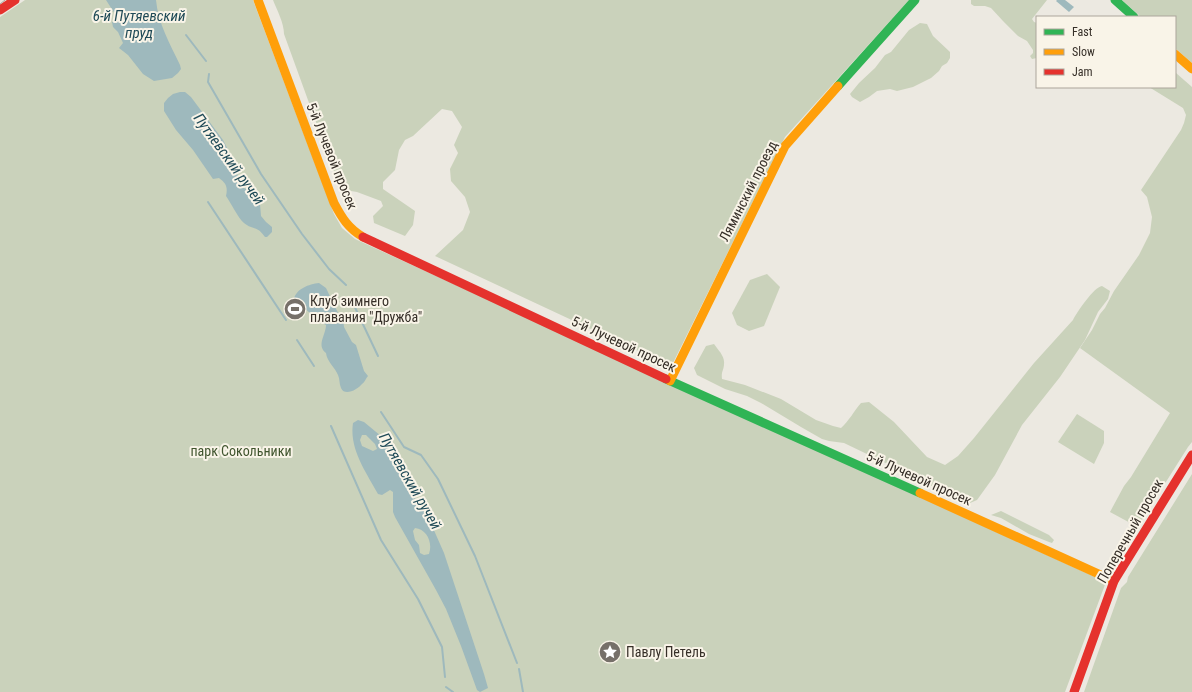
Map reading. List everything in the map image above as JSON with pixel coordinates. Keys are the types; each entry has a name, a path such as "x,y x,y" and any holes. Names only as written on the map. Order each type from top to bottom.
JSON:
{"street":[{"path":"0,10 15,0"},
{"name":"5-й Лучевой просек","path":"258,0 334,203 342,219 355,232 370,241 670,382 1114,581"},
{"name":"Ляминский проезд","path":"670,382 785,146 915,0"},
{"path":"1115,0 1133,16"},
{"path":"1176,55 1192,69"},
{"name":"Поперечный просек","path":"1074,692 1114,581 1192,455"}],"green space":[{"name":"парк Сокольники","path":"25,0 253,0 334,214 342,228 355,239 1106,582 1065,692 0,692 0,17"},
{"path":"273,0 909,0 785,137 672,365 668,365 435,256 463,230 470,212 465,197 451,181 450,169 458,153 454,145 462,127 452,111 442,109 413,136 405,140 399,150 395,170 383,182 383,189 415,211 413,225 405,236 374,223 373,216 383,206 381,201 351,191 347,200 344,191 341,191 284,34 282,21"},
{"path":"971,0 1047,0 1032,19 1036,23 1036,58 1032,59 1030,56 1033,53 1033,50 1027,41 1018,36 991,8 985,6 974,6 971,4"},
{"path":"1122,0 1192,0 1192,63 1176,49 1176,16 1140,16"},
{"path":"920,23 927,24 933,36 950,52 950,58 947,63 942,66 931,78 913,87 897,91 890,89 877,91 860,102 852,97 850,94 859,83 875,68 885,55 891,52 909,30"},
{"path":"1176,73 1192,87 1192,442 1140,523 1134,525 1110,512 1124,486 1170,413 1080,348 1114,291 1139,255 1150,233 1152,217 1147,197 1141,190 1181,130 1186,115 1183,108 1151,88 1176,88"},
{"path":"767,274 780,287 764,326 749,331 737,325 732,313 750,280"},
{"path":"1102,286 1110,291 1108,299 1098,312 1085,340 1060,377 1022,425 995,475 977,500 970,503 914,479 894,467 844,443 822,439 761,403 747,396 725,389 697,375 694,368 706,346 714,344 721,353 724,361 722,379 745,385 781,399 816,420 841,428 861,403 869,402 894,422 927,457 945,465 958,456 974,438 1034,363 1073,320 1090,295"},
{"path":"1077,414 1104,431 1104,443 1094,464 1058,442"},
{"path":"1192,474 1192,692 1084,692 1121,588 1127,582 1128,577"},
{"path":"1001,511 1049,535 1054,540 1052,543 1049,542 1029,534 1001,518 991,515"}],"water":[{"name":"6-й Путяевский пруд","path":"106,0 156,0 159,17 180,65 181,69 178,73 172,78 154,81 143,74 128,55 119,48 123,43 118,32 113,27 112,22 117,21 117,17"},
{"path":"1065,0 1074,7 1069,12 1056,1"},
{"name":"Путяевский ручей","path":"185,92 191,97 223,140 236,165 238,178 244,188 255,194 260,204 261,216 272,227 272,232 267,237 265,237 257,229 242,221 226,196 227,188 225,184 219,178 213,179 193,150 176,130 164,111 164,103 168,98 173,94"},
{"path":"319,283 326,288 340,317 343,319 344,327 352,342 356,345 364,371 368,376 360,386 352,391 343,391 338,375 323,350 322,340 326,325 319,321 294,299 297,292 300,290"},
{"path":"358,420 364,422 387,441 399,459 410,484 412,497 418,500 425,510 444,553 484,674 488,688 480,692 477,690 446,609 395,517 393,512 393,492 390,490 382,495 378,494 364,469 356,451 352,433 353,423","holes":["362,435 366,435 375,444 377,449 373,451 362,446 360,440","415,528 423,531 428,537 430,545 429,554 424,555 420,553 419,545 415,540 413,531"]}],"waterway":[{"path":"186,35 206,61"},
{"path":"209,74 208,82 261,174 302,234 329,269 346,285"},
{"path":"208,202 286,320"},
{"path":"351,299 378,356"},
{"path":"297,340 314,366"},
{"name":"Путяевский ручей","path":"381,412 404,447 421,455 438,479 475,556 517,663"},
{"path":"331,426 381,540 418,599 442,647 445,677"},
{"path":"519,669 523,692"},
{"path":"446,687 453,692"}],"tram line":[{"path":"0,4 5,0"}],"traffic: fast":[{"path":"838,86 915,0"},
{"path":"1115,0 1133,16"},
{"path":"666,379 920,493"}],"traffic: slow":[{"path":"258,0 334,203 346,222 353,230 363,237"},
{"path":"1176,55 1192,69"},
{"path":"670,381 785,146 838,86"},
{"path":"920,493 1114,581"}],"traffic: jam":[{"path":"0,10 15,0"},
{"path":"363,237 666,379"},
{"path":"1074,692 1114,581 1192,455"}],"place":[{"name":"Клуб зимнего плавания \"Дружба\"","path":"295,309"},
{"name":"Павлу Петель","path":"610,652"}]}
